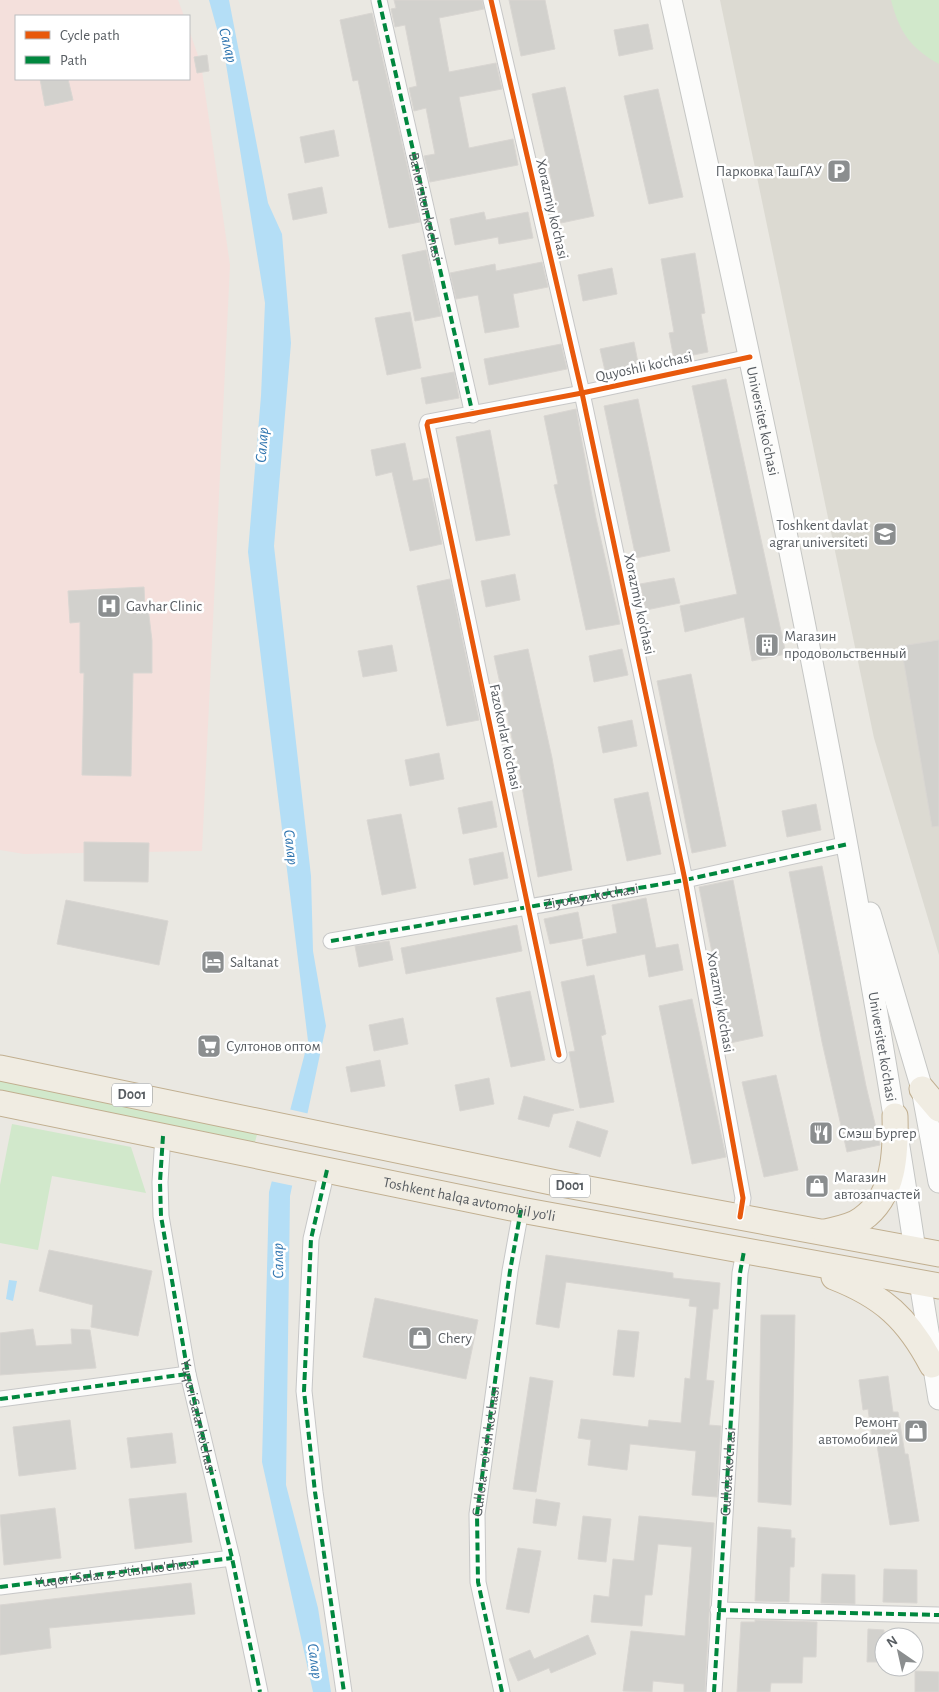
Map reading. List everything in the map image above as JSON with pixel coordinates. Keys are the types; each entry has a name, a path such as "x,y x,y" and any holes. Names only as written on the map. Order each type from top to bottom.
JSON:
{"highway":[{"name":"D001","path":"0,1068 556,1183 927,1252"},
{"path":"922,1089 939,1108"},
{"name":"Toshkent halqa avtomobil yo'li","path":"0,1103 521,1210 930,1284"},
{"path":"823,1233 861,1220 872,1211 889,1182 894,1164 895,1116"},
{"path":"927,1252 930,1284"},
{"path":"790,1259 852,1284 887,1304 920,1341 932,1365"}],"main road":[{"name":"Universitet ko'chasi","path":"670,0 750,357 848,844 895,1116 927,1252"},
{"name":"Universitet ko'chasi","path":"848,844 894,990 922,1089 939,1182"},
{"path":"930,1284 932,1365 939,1399"}],"street":[{"name":"Bahoriston ko'chasi","path":"380,0 473,415"},
{"name":"Xorazmiy ko'chasi","path":"491,0 582,393 685,880 742,1198 740,1218"},
{"name":"Quyoshli ko'chasi","path":"427,425 428,422 582,393 750,357"},
{"name":"Fazokorlar ko'chasi","path":"427,425 559,1055"},
{"name":"Ziyofayz ko'chasi","path":"331,941 685,880 848,844"},
{"name":"Yuqori Salar ko'chasi","path":"163,1136 160,1182 161,1216 188,1374 232,1558 260,1692"},
{"path":"319,1168 311,1239 304,1391 315,1492 344,1692"},
{"name":"Gullola 1-o'tish ko'chasi","path":"502,1692 478,1582 477,1514 521,1210"},
{"name":"Gullola ko'chasi","path":"714,1692 718,1610 732,1431 740,1273 744,1251"},
{"path":"0,1399 188,1374"},
{"name":"Yuqori Salar 2-o'tish ko'chasi","path":"0,1587 232,1558"},
{"path":"718,1610 939,1615"}],"shaded area":[{"path":"0,0 178,0 184,15 15,15 15,80 190,80 190,33 201,64 230,265 202,851 24,854 0,850"},
{"name":"Toshkent davlat agrar universiteti","path":"720,0 939,0 939,955 874,738"}],"green space":[{"path":"891,0 939,0 939,64 920,52 907,38 898,21"},
{"path":"0,1078 258,1131 255,1142 0,1090"},
{"path":"12,1124 131,1147 146,1193 52,1176 38,1250 0,1243 0,1185"}],"water":[{"name":"Салар","path":"209,0 229,0 268,203 282,234 291,343 274,546 311,876 313,951 326,1026 290,1196 286,1485 318,1608 331,1692 313,1692 262,1462 269,1192 308,1041 248,552 261,396 265,303 225,58"},
{"path":"9,1280 17,1281 13,1301 6,1299"}],"pier":[{"path":"288,1109 310,1114 294,1186 270,1181"}],"building":[{"path":"394,0 482,0 484,9 439,18 449,72 496,63 502,89 459,97 469,148 513,139 518,165 430,182 424,156 435,154 426,108 414,111 409,88 417,86 405,25 395,27 391,9 396,8"},
{"path":"509,0 545,0 555,49 521,56"},
{"path":"372,13 420,222 389,228 358,80 353,81 340,20"},
{"path":"648,24 653,49 619,56 614,30"},
{"path":"207,55 209,71 197,73 194,57"},
{"path":"40,80 68,80 73,100 45,106"},
{"path":"565,87 594,216 561,223 532,94"},
{"path":"658,89 683,197 649,204 624,96"},
{"path":"334,130 339,156 305,163 300,137"},
{"path":"322,187 327,213 293,220 288,194"},
{"path":"484,212 486,220 528,212 533,238 499,244 498,237 455,245 450,219"},
{"path":"426,250 441,316 415,321 402,255"},
{"path":"695,253 705,313 701,314 708,352 674,359 669,333 674,332 661,259"},
{"path":"542,262 548,287 513,294 519,327 485,333 478,295 456,299 450,273 495,264 496,271"},
{"path":"612,268 617,294 583,301 578,275"},
{"path":"410,312 421,368 387,375 375,318"},
{"path":"634,342 639,368 606,375 600,349"},
{"path":"561,344 567,369 489,385 484,359"},
{"path":"454,372 459,398 426,404 421,378"},
{"path":"726,379 786,654 752,661 744,617 685,632 680,606 737,594 692,386"},
{"path":"638,399 670,551 636,558 604,406"},
{"path":"576,409 596,518 620,624 586,630 554,485 558,484 544,416"},
{"path":"490,430 510,535 476,541 456,437"},
{"path":"405,443 413,481 428,478 442,544 410,551 392,472 376,476 371,450"},
{"path":"515,574 520,600 486,607 481,581"},
{"path":"674,578 680,603 646,610 640,584"},
{"path":"450,579 479,720 447,726 417,586"},
{"path":"144,587 145,608 148,607 152,641 152,673 133,673 131,776 82,775 84,673 80,673 80,622 70,623 68,591"},
{"path":"939,640 939,826 932,827 901,646"},
{"path":"392,645 397,671 363,677 358,651"},
{"path":"528,649 552,758 572,870 538,877 520,775 494,656"},
{"path":"622,649 628,675 594,682 589,656"},
{"path":"691,674 726,846 692,853 657,681"},
{"path":"632,720 637,746 603,753 598,727"},
{"path":"439,753 444,779 410,786 405,760"},
{"path":"648,792 661,854 627,861 614,799"},
{"path":"492,801 497,827 463,834 458,808"},
{"path":"816,804 821,830 787,837 782,811"},
{"path":"401,814 416,888 382,895 367,820"},
{"path":"84,842 149,843 148,882 84,881"},
{"path":"503,852 508,878 474,885 469,859"},
{"path":"822,866 866,1086 880,1145 847,1152 822,1042 789,872"},
{"path":"733,880 763,1036 730,1043 699,887"},
{"path":"646,898 656,948 678,944 683,970 649,977 645,954 587,966 582,940 617,933 612,905"},
{"path":"66,900 168,921 159,965 57,944"},
{"path":"578,912 583,938 550,944 544,919"},
{"path":"517,925 522,951 406,974 401,948"},
{"path":"389,941 393,960 359,967 355,946"},
{"path":"594,975 606,1034 601,1036 614,1102 580,1108 569,1052 575,1051 561,982"},
{"path":"530,991 545,1060 511,1067 496,998"},
{"path":"692,999 726,1157 692,1164 659,1006"},
{"path":"403,1018 408,1044 374,1051 369,1025"},
{"path":"380,1060 385,1086 351,1092 346,1067"},
{"path":"776,1075 798,1170 764,1177 742,1082"},
{"path":"489,1078 494,1104 460,1111 455,1085"},
{"path":"524,1096 574,1110 553,1114 549,1127 518,1119"},
{"path":"577,1121 608,1131 600,1157 569,1147"},
{"path":"49,1250 152,1271 138,1336 91,1327 93,1305 39,1291"},
{"path":"546,1255 673,1273 673,1278 720,1283 718,1309 713,1309 706,1380 714,1381 709,1425 721,1426 717,1497 692,1495 696,1451 630,1444 627,1470 588,1465 591,1440 578,1438 581,1419 648,1427 649,1420 681,1423 685,1378 690,1379 697,1307 689,1306 690,1299 566,1282 559,1328 536,1324"},
{"path":"375,1298 478,1320 466,1379 363,1357"},
{"path":"761,1315 795,1315 791,1505 758,1502"},
{"path":"33,1329 36,1346 72,1344 71,1329 90,1330 96,1368 0,1375 0,1333"},
{"path":"618,1330 639,1332 634,1377 613,1375"},
{"path":"888,1376 893,1412 898,1412 905,1454 908,1454 919,1521 890,1525 877,1445 873,1445 868,1409 863,1410 859,1380"},
{"path":"530,1377 553,1381 536,1492 513,1489"},
{"path":"70,1420 76,1469 19,1476 13,1427"},
{"path":"172,1433 176,1463 131,1468 127,1438"},
{"path":"186,1493 192,1542 135,1549 129,1499"},
{"path":"536,1499 560,1503 556,1526 533,1523"},
{"path":"55,1508 61,1558 4,1565 0,1515"},
{"path":"583,1516 611,1519 606,1562 578,1559"},
{"path":"639,1516 714,1523 705,1692 684,1692 684,1684 653,1681 652,1692 623,1691 631,1631 685,1636 692,1547 658,1544 652,1595 645,1595 642,1626 591,1622 594,1595 609,1597 613,1559 634,1561"},
{"path":"758,1527 791,1530 791,1538 795,1538 794,1567 790,1567 789,1602 755,1601"},
{"path":"518,1548 541,1551 529,1613 506,1609"},
{"path":"884,1569 917,1570 917,1603 883,1602"},
{"path":"822,1574 855,1575 855,1604 821,1603"},
{"path":"191,1583 195,1614 49,1628 51,1648 0,1655 0,1605"},
{"path":"755,1620 817,1622 816,1657 803,1657 802,1683 771,1683 770,1692 737,1692 741,1622 755,1622"},
{"path":"868,1629 874,1629 874,1662 867,1662"},
{"path":"588,1635 596,1654 551,1673 549,1668 518,1681 509,1659 530,1650 534,1659"},
{"path":"924,1671 939,1672 939,1692 915,1692 915,1677 924,1677"}],"marked path":[{"path":"379,0 473,415"},
{"path":"331,941 685,880 848,844"},
{"path":"163,1136 160,1182 161,1216 188,1374 232,1558 260,1692"},
{"path":"327,1170 311,1239 304,1391 315,1492 344,1692"},
{"path":"502,1692 478,1582 477,1514 510,1271 521,1210"},
{"path":"714,1692 740,1273 744,1251"},
{"path":"0,1399 188,1374"},
{"path":"0,1587 232,1558"},
{"path":"718,1610 939,1615"}],"cycle path":[{"path":"491,0 582,393 685,880 743,1198 740,1217"},
{"path":"559,1055 427,425 428,422 582,393 750,357"}],"place":[{"name":"Парковка ТашГАУ","path":"839,171"},
{"name":"Toshkent davlat agrar universiteti","path":"885,534"},
{"name":"Gavhar Clinic","path":"109,606"},
{"name":"Магазин продовольственный","path":"767,645"},
{"name":"Saltanat","path":"213,962"},
{"name":"Султонов оптом","path":"209,1046"},
{"name":"Смэш Бургер","path":"821,1133"},
{"name":"Магазин автозапчастей","path":"817,1186"},
{"name":"Chery","path":"420,1338"},
{"name":"Ремонт автомобилей","path":"916,1431"}]}
